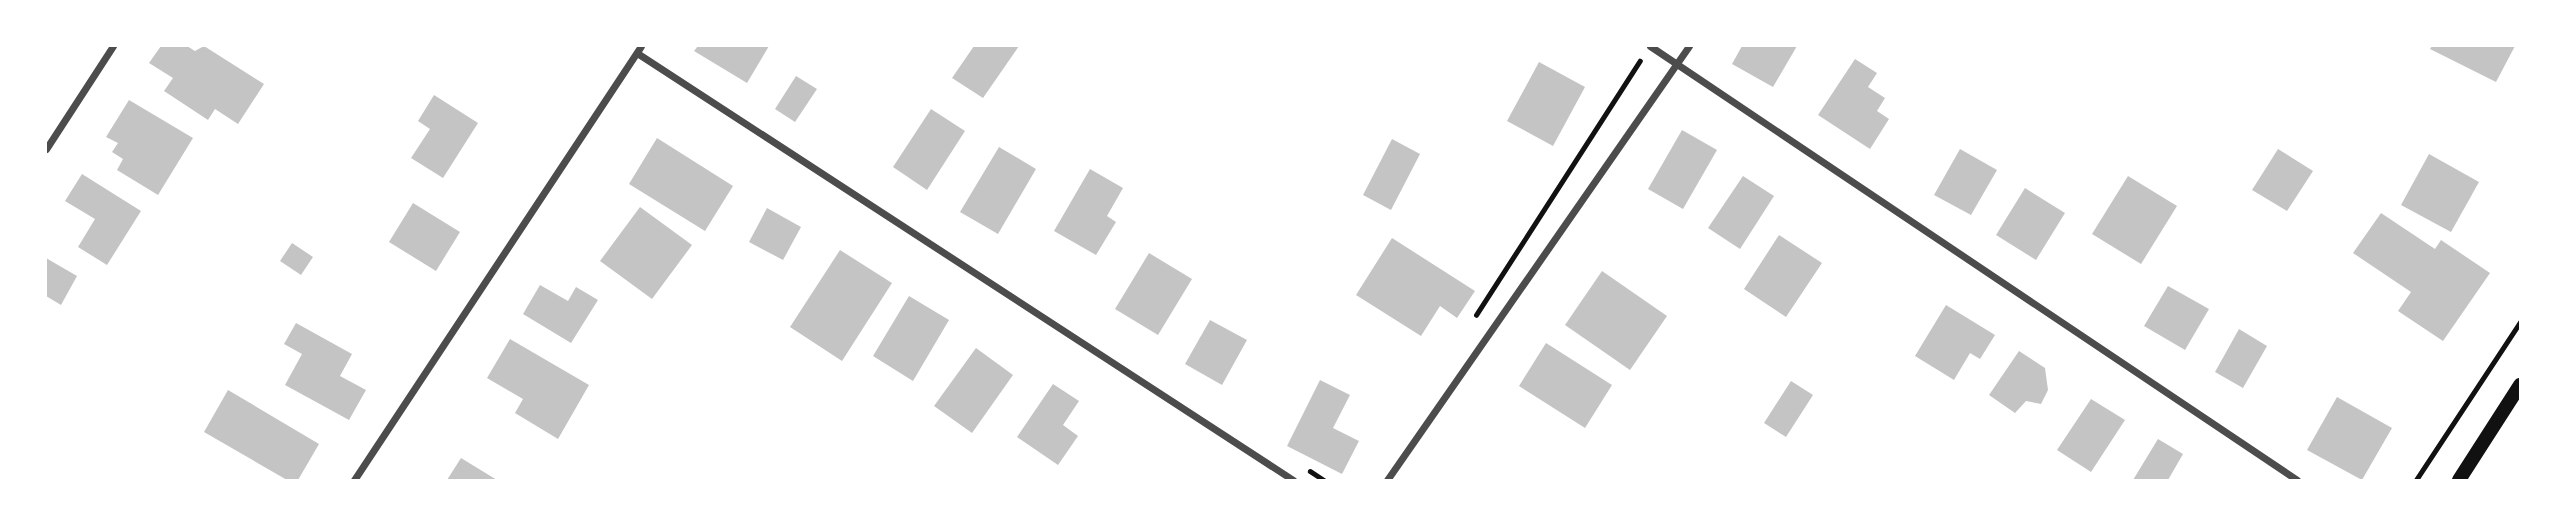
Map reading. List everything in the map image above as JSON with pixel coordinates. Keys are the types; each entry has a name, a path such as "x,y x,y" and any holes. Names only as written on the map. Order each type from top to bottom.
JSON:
{"main road":[{"path":"2459,481 2521,385"}],"street":[{"path":"46,149 113,46"},
{"path":"1650,46 2297,481"},
{"path":"1387,481 1689,46"},
{"path":"354,481 639,49 1293,481"}],"path":[{"path":"1468,328 1642,57"},
{"path":"2416,481 2521,322"}],"building":[{"path":"161,46 187,46 195,51 204,46 264,84 238,124 215,109 208,120 164,91 173,78 149,63"},
{"path":"698,46 769,46 747,83 694,51"},
{"path":"974,46 1019,46 983,98 952,78"},
{"path":"1742,46 1797,46 1773,87 1732,64"},
{"path":"2432,46 2515,46 2496,82 2430,49"},
{"path":"1855,59 1877,73 1868,87 1885,98 1877,111 1889,119 1870,149 1818,115"},
{"path":"1539,62 1585,87 1553,146 1507,121"},
{"path":"796,76 817,89 795,122 775,109"},
{"path":"434,95 478,123 443,178 411,158 430,129 418,121"},
{"path":"129,100 193,138 158,195 117,170 123,159 112,152 118,143 106,137"},
{"path":"931,109 965,131 927,190 893,167"},
{"path":"1682,130 1717,150 1683,209 1648,189"},
{"path":"657,138 733,186 705,231 629,184"},
{"path":"1392,139 1420,154 1391,210 1363,195"},
{"path":"999,147 1036,169 998,234 960,212"},
{"path":"1960,149 1997,170 1971,215 1934,195"},
{"path":"2278,149 2313,171 2287,211 2252,190"},
{"path":"2429,154 2479,182 2451,232 2401,205"},
{"path":"1090,169 1123,188 1107,216 1116,222 1096,255 1054,231"},
{"path":"82,174 141,211 107,265 78,247 95,219 65,201"},
{"path":"1743,176 1774,196 1740,249 1708,228"},
{"path":"2128,176 2177,206 2141,264 2092,234"},
{"path":"2025,188 2065,213 2036,260 1996,235"},
{"path":"413,203 460,232 436,271 389,242"},
{"path":"640,207 692,245 652,299 600,261"},
{"path":"767,208 801,227 783,260 749,242"},
{"path":"2381,213 2435,249 2441,240 2490,273 2443,341 2398,311 2411,292 2353,253"},
{"path":"1779,235 1822,263 1786,317 1744,289"},
{"path":"1392,238 1475,291 1457,318 1440,306 1421,336 1356,295"},
{"path":"292,243 313,257 301,275 280,261"},
{"path":"840,250 892,283 842,361 790,327"},
{"path":"1149,253 1192,279 1158,335 1115,309"},
{"path":"46,258 77,276 61,305 46,296"},
{"path":"1602,271 1667,316 1630,370 1565,325"},
{"path":"540,285 568,301 576,287 598,300 571,343 523,314"},
{"path":"2168,286 2209,309 2185,350 2144,326"},
{"path":"909,296 949,320 913,381 873,356"},
{"path":"1946,305 1995,335 1980,359 1970,353 1954,380 1915,356"},
{"path":"1210,320 1247,340 1222,385 1185,364"},
{"path":"296,323 352,354 340,376 366,390 349,420 285,385 302,354 284,344"},
{"path":"2239,329 2267,346 2243,388 2215,372"},
{"path":"510,339 589,385 558,439 515,413 523,399 487,378"},
{"path":"1546,343 1612,385 1585,428 1519,386"},
{"path":"976,348 1013,375 972,433 934,406"},
{"path":"2019,351 2045,368 2048,390 2041,404 2026,401 2015,413 1989,395"},
{"path":"1320,380 1350,395 1333,428 1359,441 1342,474 1287,446"},
{"path":"1791,381 1813,395 1786,437 1764,423"},
{"path":"1053,384 1079,401 1063,425 1078,436 1058,465 1017,437"},
{"path":"228,390 319,444 298,480 287,480 204,432"},
{"path":"2337,397 2392,428 2362,480 2307,450"},
{"path":"2091,399 2125,420 2091,472 2057,450"},
{"path":"2158,439 2183,454 2168,480 2133,480"},
{"path":"461,458 497,480 447,480"}]}
